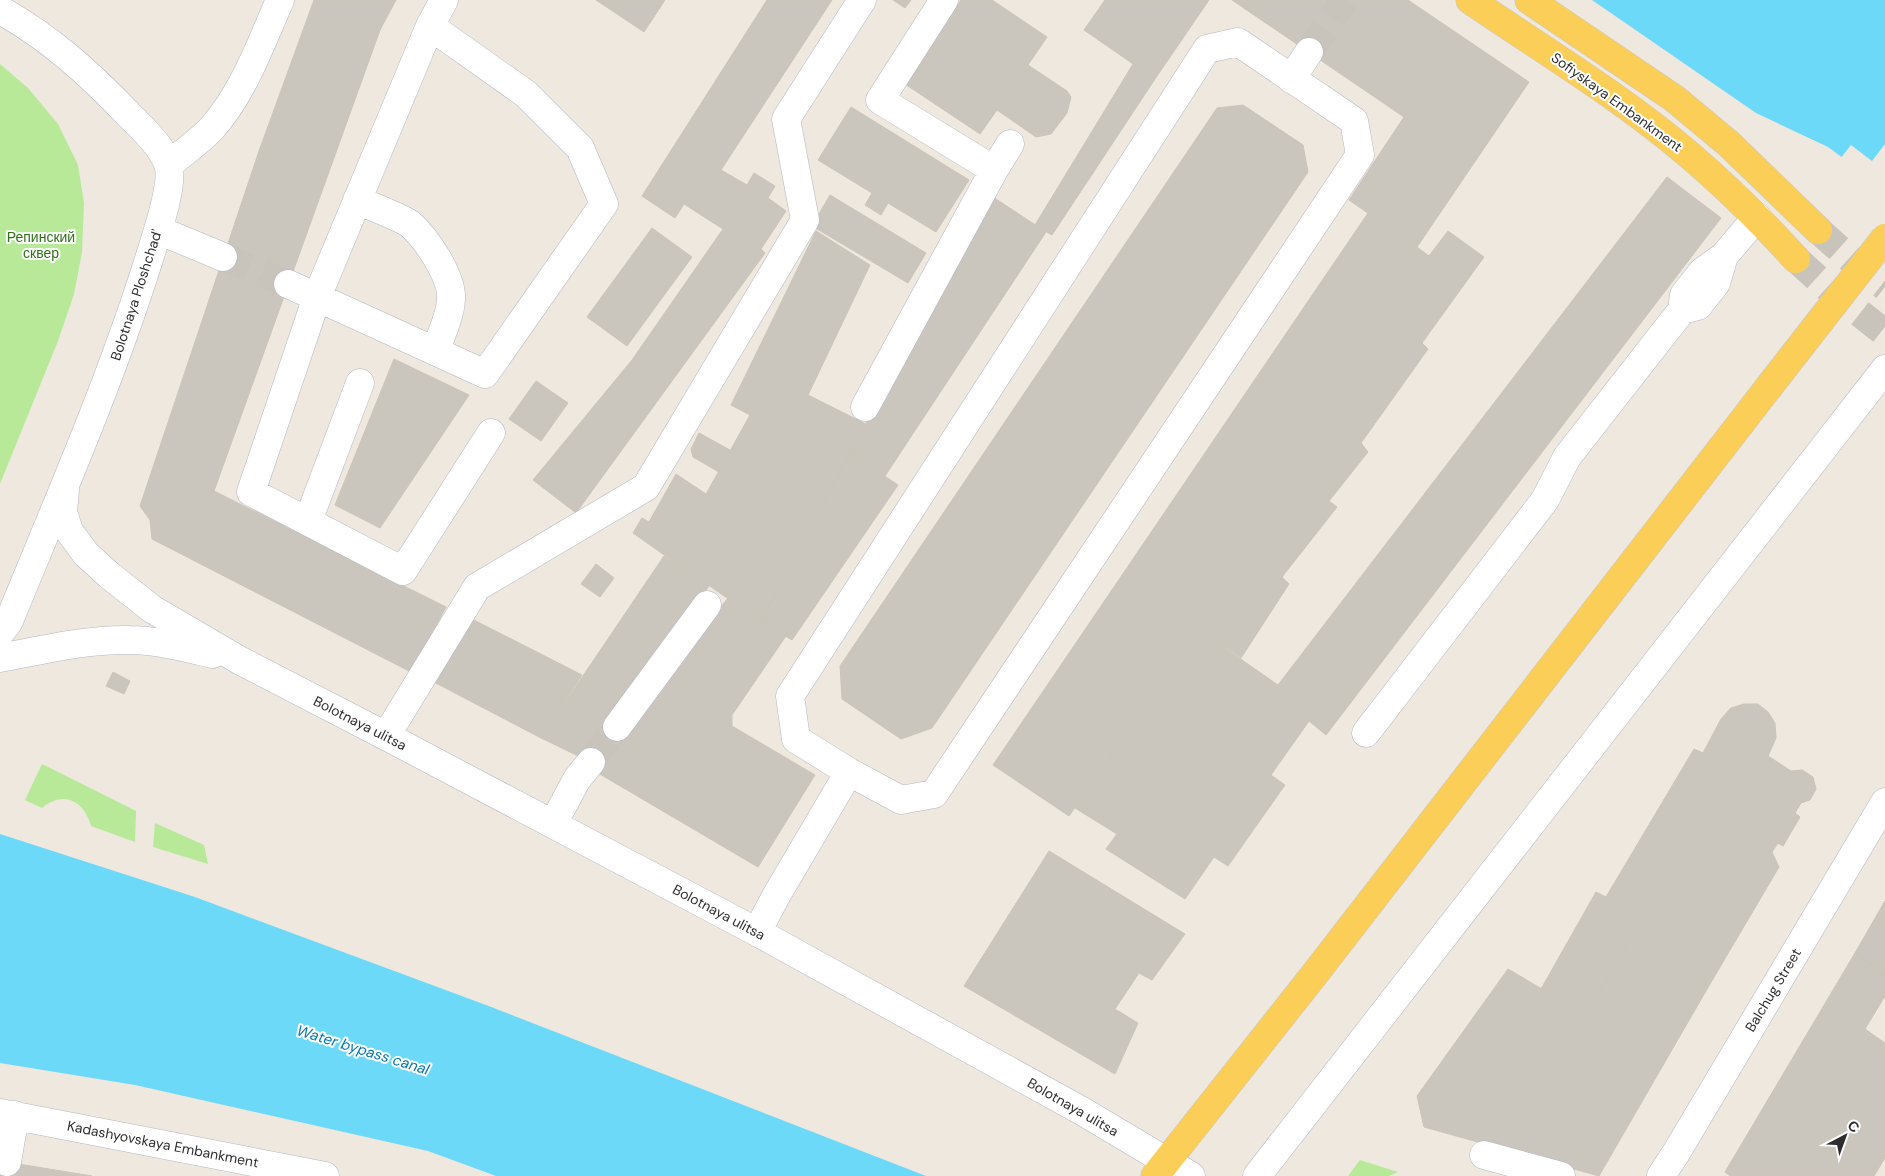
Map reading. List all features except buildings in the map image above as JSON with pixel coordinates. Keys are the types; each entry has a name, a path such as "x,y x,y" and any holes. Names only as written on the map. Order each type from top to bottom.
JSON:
{"main road":[{"name":"Sofiyskaya Embankment","path":"1470,0 1638,115 1688,153 1757,217 1796,259"},
{"path":"1529,0 1675,99 1729,144 1818,230"},
{"path":"1161,1169 1230,1079 1314,975 1885,238"}],"street":[{"path":"0,10 25,24 70,57 136,122 158,147 168,165 196,144 213,127 228,107 240,88 280,0"},
{"path":"444,0 430,26 317,297 251,492 403,571 491,433"},
{"path":"386,736 477,587 646,487 805,220 786,118 862,0"},
{"path":"944,0 880,100 994,170"},
{"path":"288,284 485,374 604,204 580,148 526,94 430,26"},
{"path":"1238,42 1354,122 1360,155 934,794 901,800 849,772 796,739 790,696 1208,49 1238,42"},
{"path":"1291,78 1309,52"},
{"path":"865,407 1010,144"},
{"name":"Bolotnaya Ploshchad'","path":"0,633 9,621 64,490 128,324 158,230 168,188 168,165"},
{"path":"357,200 409,224 428,245 445,272 452,299 435,351"},
{"path":"1366,733 1545,500 1567,457 1682,310 1684,295 1702,272 1724,256 1757,217"},
{"path":"158,230 224,257"},
{"path":"1257,1176 1885,369"},
{"path":"308,521 360,383"},
{"name":"Bolotnaya ulitsa","path":"64,490 63,512 69,530 86,554 108,576 152,609 239,660 757,932 1082,1111 1161,1169 1191,1176"},
{"path":"617,727 707,605"},
{"name":"Bolotnaya ulitsa","path":"0,658 86,642 131,640 184,647 239,660"},
{"path":"553,824 577,779 591,762"},
{"path":"757,932 849,772"},
{"name":"Balchug Street","path":"1660,1176 1885,802"},
{"path":"7,1114 7,1162"},
{"name":"Kadashyovskaya Embankment","path":"7,1114 325,1176"},
{"path":"1484,1154 1561,1176"}],"green space":[{"name":"Репинский сквер","path":"0,64 28,88 58,124 78,165 84,203 82,252 74,294 58,341 0,484"},
{"path":"42,764 136,811 135,842 91,826 83,810 72,801 58,800 42,808 25,800"},
{"path":"155,823 204,845 208,864 153,847"},
{"path":"1360,1160 1398,1172 1389,1176 1348,1176"}],"water":[{"path":"1592,0 1885,0 1885,189 1828,147 1756,113"},
{"name":"Water bypass canal","path":"0,834 195,897 486,1005 926,1176 496,1176 428,1151 135,1085 0,1063"}],"pier":[{"path":"1885,144 1885,192 1840,159 1851,145 1872,161"}],"tunnel":[{"path":"1309,52 1345,0"},
{"path":"1818,230 1885,287"},
{"path":"223,257 288,284"},
{"path":"1796,259 1830,290 1885,333"},
{"path":"591,762 617,727"}]}
